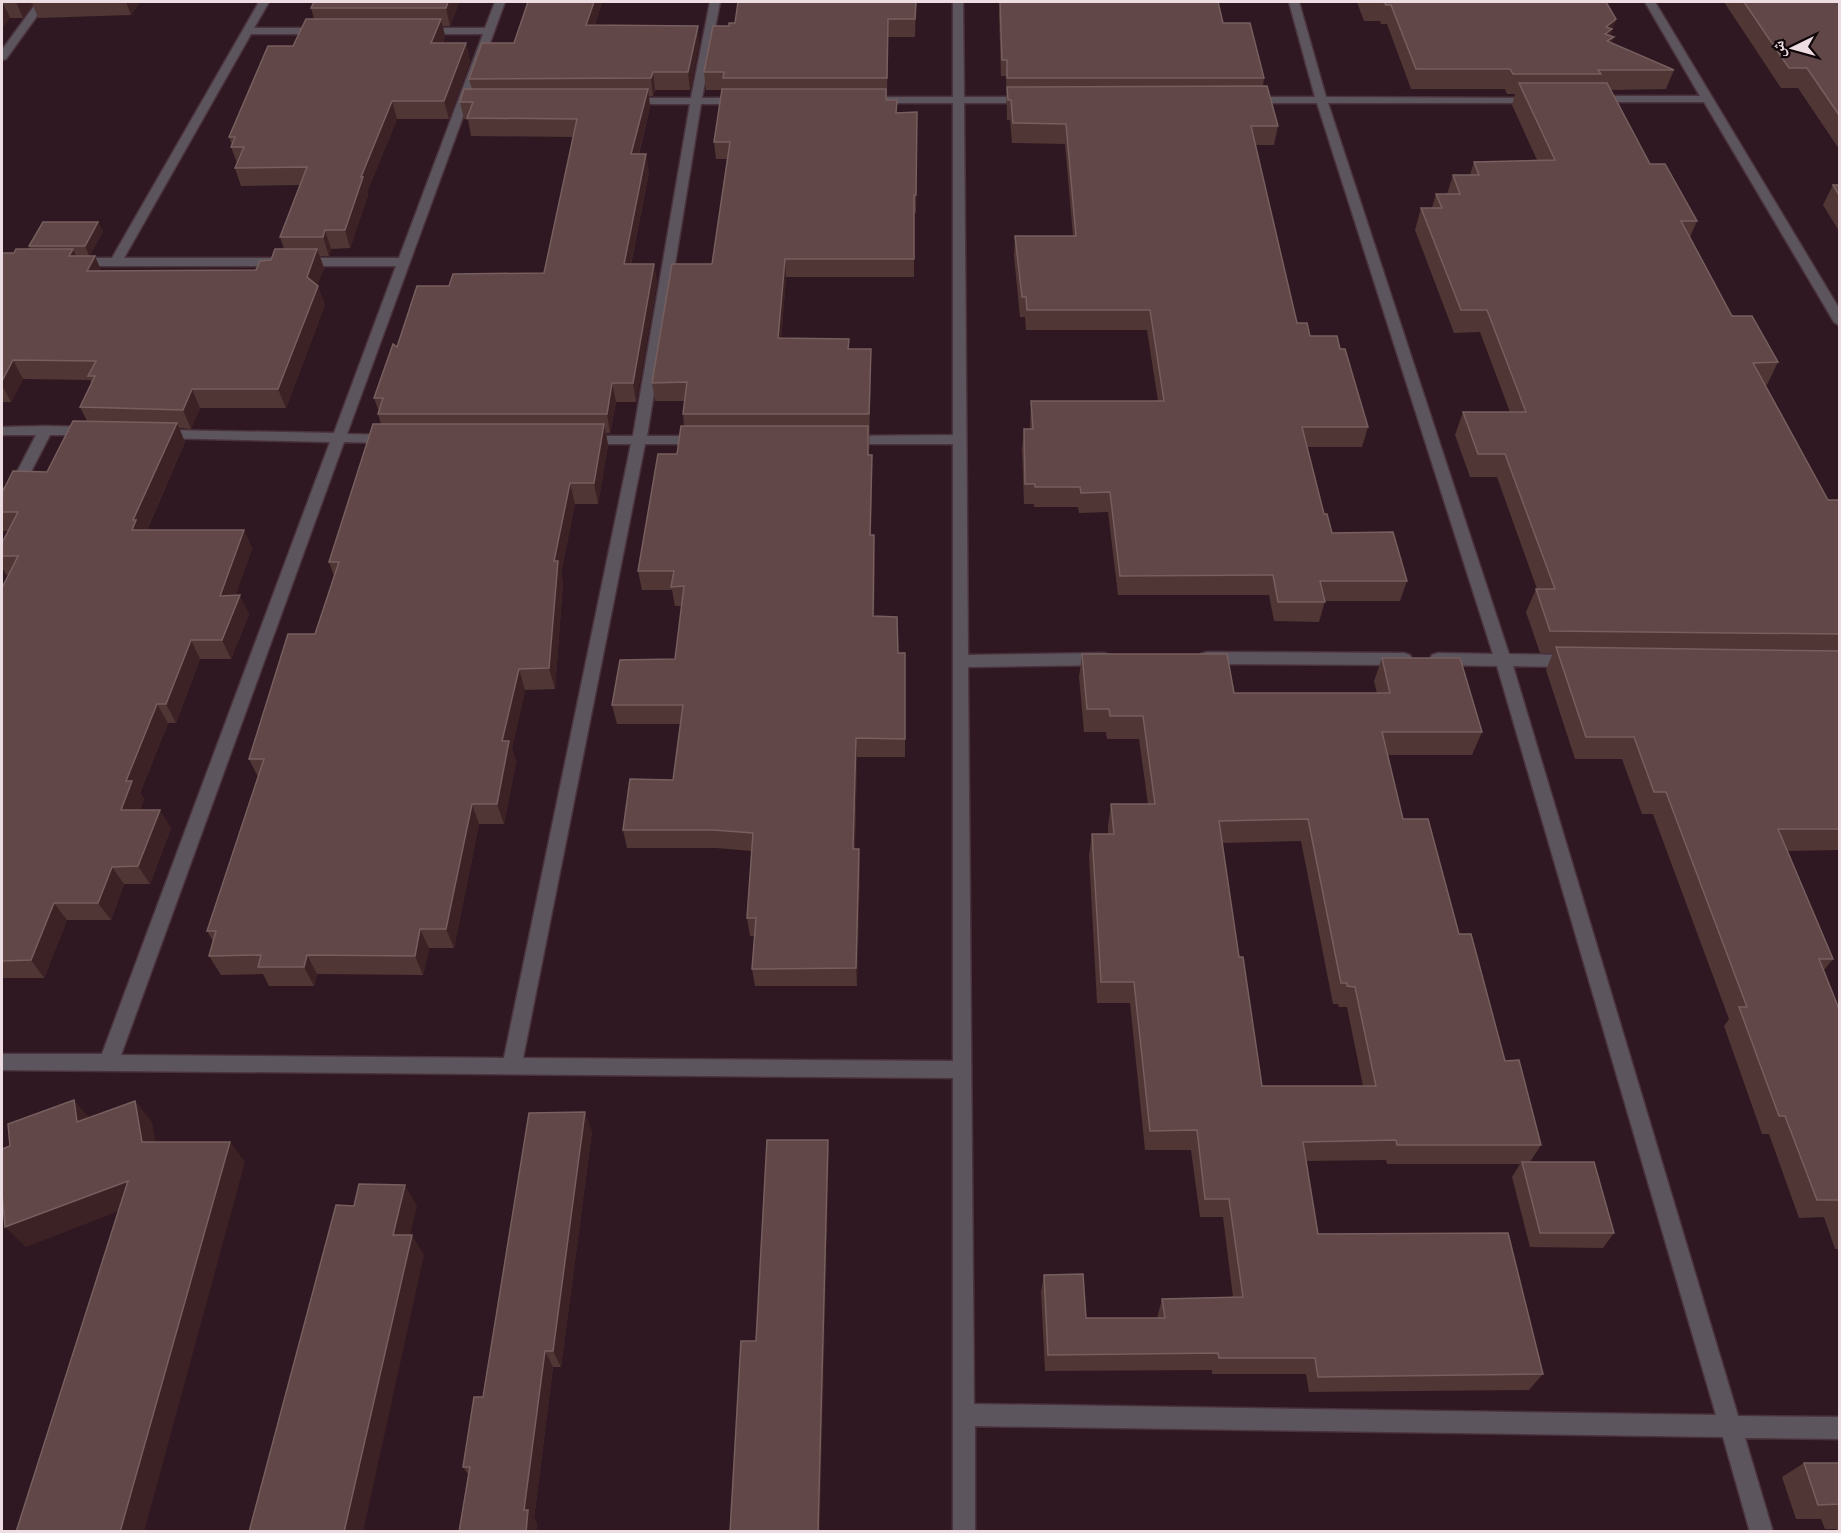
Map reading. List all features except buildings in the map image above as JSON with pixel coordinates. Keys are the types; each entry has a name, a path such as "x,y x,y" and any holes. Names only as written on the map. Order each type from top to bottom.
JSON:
{"street":[{"path":"2,57 42,2"},
{"path":"116,261 264,2"},
{"path":"108,1063 404,262 468,102 500,2"},
{"path":"512,1066 639,441 696,101 715,2"},
{"path":"958,2 964,1532"},
{"path":"1294,2 1321,100 1503,660 1762,1532"},
{"path":"1650,2 1838,317"},
{"path":"248,31 328,31"},
{"path":"409,31 489,31"},
{"path":"1578,99 1707,99"},
{"path":"863,100 1040,100"},
{"path":"1239,100 1543,100"},
{"path":"614,101 755,101"},
{"path":"59,262 404,262"},
{"path":"2,514 46,430"},
{"path":"2,431 104,432"},
{"path":"151,433 408,439"},
{"path":"829,440 960,439"},
{"path":"570,440 711,440"},
{"path":"1186,658 1584,661"},
{"path":"960,661 1115,659"},
{"path":"2,1062 962,1070"},
{"path":"963,1415 1839,1428"}]}
